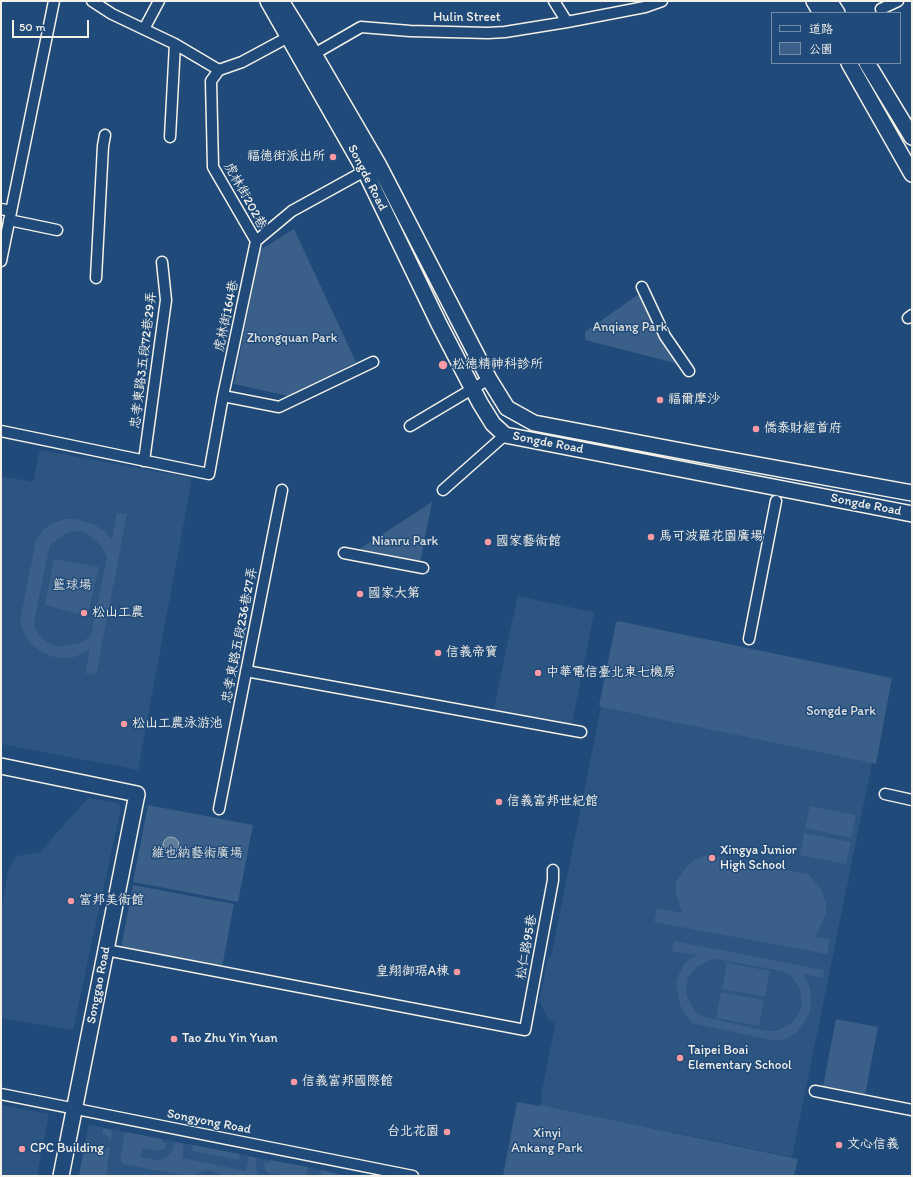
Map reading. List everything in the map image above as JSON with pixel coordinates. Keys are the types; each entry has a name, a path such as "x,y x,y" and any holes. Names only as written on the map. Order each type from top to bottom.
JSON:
{"main road":[{"name":"Songde Road","path":"268,1 293,34 378,164 489,379 507,408 534,423 912,493"},
{"name":"Songde Road","path":"281,1 293,34"},
{"path":"814,1 820,12"},
{"path":"829,1 836,12"},
{"name":"Songde Road","path":"308,58 365,171 439,324 493,424 505,435 912,514"},
{"path":"850,64 912,174"},
{"path":"868,64 912,137"},
{"name":"Songgao Road","path":"1,766 137,794 62,1176"}],"street":[{"path":"1,261 54,1"},
{"path":"92,1 112,14 175,44 220,70 242,62 293,34"},
{"path":"144,29 158,1"},
{"path":"554,1 567,22"},
{"name":"Hulin Street","path":"308,58 361,27 410,31 505,32 645,7 662,1"},
{"path":"881,9 898,1"},
{"path":"170,138 175,44"},
{"name":"虎林街202巷","path":"220,70 211,81 213,167 256,241 292,212 378,164"},
{"path":"96,278 103,146 105,135"},
{"path":"896,145 912,137"},
{"path":"1,209 10,216 57,230"},
{"name":"虎林街164巷","path":"144,460 209,474 223,396 256,241"},
{"name":"忠孝東路3五段72巷29弄","path":"144,460 166,300 162,262"},
{"path":"642,287 665,336 689,371"},
{"path":"223,396 278,407 373,362"},
{"path":"410,426 489,379"},
{"path":"1,431 144,460"},
{"path":"443,490 505,435"},
{"name":"忠孝東路五段236巷27弄","path":"219,810 282,490"},
{"path":"749,639 776,501"},
{"path":"344,553 422,568"},
{"path":"246,671 581,732"},
{"path":"885,794 912,800"},
{"name":"松仁路95巷","path":"106,950 525,1030 553,880 553,870"},
{"path":"815,1091 912,1110"},
{"name":"Songyong Road","path":"1,1094 413,1176"}],"shaded area":[{"name":"松山工農","path":"40,450 192,478 138,770 1,744 1,476 33,482"},
{"name":"中華電信臺北東七機房","path":"518,596 594,613 571,729 493,714"},
{"path":"601,707 872,763 792,1157 541,1105 541,1095 556,1021 550,1021 539,1002 548,957 551,957"},
{"path":"88,798 118,803 121,807 73,1030 1,1018 1,912 9,868 17,856 40,852"},
{"path":"171,837 178,842 179,845 174,852 171,853 164,848 163,845 168,838"},
{"name":"CPC Building","path":"1,1105 49,1114 37,1176 1,1176"},
{"path":"90,1125 336,1173 342,1176 79,1176 88,1127"}],"green space":[{"name":"Zhongquan Park","path":"294,229 356,362 288,396 234,384 260,250"},
{"name":"Anqiang Park","path":"639,294 654,328 676,359 675,363 585,340 585,332"},
{"name":"Nianru Park","path":"432,502 420,563 355,552"},
{"path":"117,513 127,514 96,675 85,673 90,649 75,657 60,658 50,656 40,651 29,642 20,621 36,540 44,529 53,523 65,519 76,519 95,525 112,539","holes":["79,531 86,533 101,546 107,557 91,635 83,642 59,647 48,643 41,637 36,630 34,621 50,545 63,535 70,532"]},
{"name":"籃球場","path":"54,559 99,567 87,616 45,605"},
{"name":"Songde Park","path":"618,621 892,678 876,764 601,707 599,705 616,623"},
{"name":"維也納藝術廣場","path":"148,805 253,825 238,902 133,882"},
{"path":"810,806 856,815 851,838 805,828"},
{"path":"804,833 851,842 846,864 800,855"},
{"path":"707,855 808,874 821,889 826,903 826,914 815,937 830,939 827,954 654,922 657,908 683,913 676,893 676,882 686,867 694,860"},
{"path":"133,885 234,904 222,967 121,948"},
{"path":"674,941 824,970 823,978 804,974 810,988 811,1007 808,1016 797,1032 784,1040 775,1041 692,1023 680,1005 676,984 683,966 689,959 698,955 672,951","holes":["715,959 783,971 794,979 800,990 802,1005 794,1021 776,1031 766,1031 704,1017 697,1013 688,1000 686,992 688,978 697,967 709,960"]},
{"path":"727,963 770,971 765,997 722,989"},
{"path":"721,992 764,1000 759,1026 716,1018"},
{"path":"836,1019 878,1027 865,1095 823,1086"},
{"name":"Xinyi Ankang Park","path":"517,1102 541,1105 798,1159 794,1176 503,1176"},
{"path":"103,1128 112,1131 111,1141 109,1141 108,1137 102,1133"},
{"path":"125,1132 162,1139 161,1142 166,1143 165,1148 158,1151 142,1148 141,1157 156,1160 164,1159 172,1152 175,1142 184,1144 182,1158 246,1171 249,1156 256,1158 256,1168 259,1176 223,1176 208,1170 202,1171 194,1176 186,1176 123,1164 120,1159"},
{"path":"86,1140 90,1141 92,1148 98,1152 102,1152 110,1147 106,1176 79,1175"},
{"path":"193,1145 240,1154 239,1160 192,1151"},
{"path":"270,1160 308,1167 307,1176 285,1176 269,1173 265,1170 264,1165 265,1162 270,1163"},
{"path":"321,1170 335,1173 334,1176 320,1176"}],"place":[{"name":"福德街派出所","path":"333,157"},
{"name":"松德精神科診所","path":"443,365"},
{"name":"福爾摩沙","path":"660,400"},
{"name":"僑泰財經首府","path":"756,429"},
{"name":"馬可波羅花園廣場","path":"651,537"},
{"name":"國家藝術館","path":"488,542"},
{"name":"國家大第","path":"360,594"},
{"name":"松山工農","path":"84,613"},
{"name":"信義帝寶","path":"438,653"},
{"name":"中華電信臺北東七機房","path":"538,673"},
{"name":"松山工農泳游池","path":"124,724"},
{"name":"信義富邦世紀館","path":"499,802"},
{"name":"Xingya Junior High School","path":"712,858"},
{"name":"富邦美術館","path":"71,901"},
{"name":"皇翔御琚A棟","path":"457,972"},
{"name":"Tao Zhu Yin Yuan","path":"174,1039"},
{"name":"Taipei Boai Elementary School","path":"680,1058"},
{"name":"信義富邦國際館","path":"294,1082"},
{"name":"台北花園","path":"447,1132"},
{"name":"文心信義","path":"839,1145"},
{"name":"CPC Building","path":"22,1149"}]}
